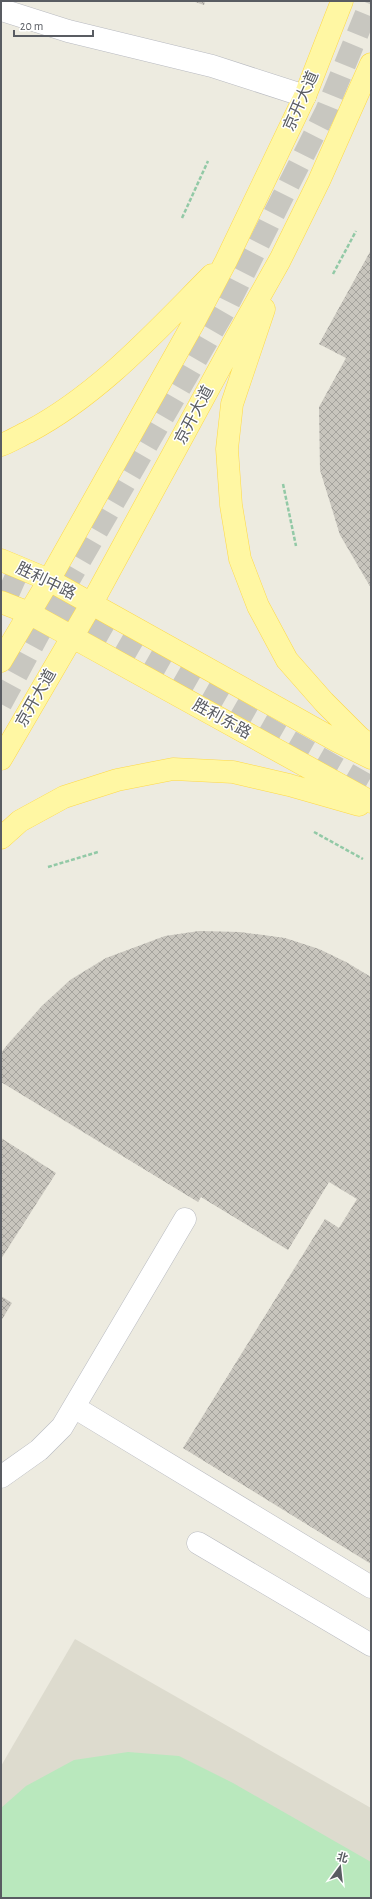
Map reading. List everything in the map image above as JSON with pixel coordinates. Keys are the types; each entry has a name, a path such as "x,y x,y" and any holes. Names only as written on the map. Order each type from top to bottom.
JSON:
{"main road":[{"name":"京开大道","path":"1,662 49,580 194,322 226,261 306,96 342,1"},
{"name":"京开大道","path":"1,759 92,603 234,340 280,260 322,174 371,64"},
{"path":"280,260 232,404 227,449 231,505 240,559 258,606 287,660 324,702 359,737 371,746"},
{"path":"1,446 54,418 99,384 142,345 226,261"},
{"name":"胜利中路","path":"1,560 49,580 92,603"},
{"path":"1,602 29,613 72,637"},
{"path":"92,603 337,741 371,758"},
{"name":"胜利东路","path":"72,637 371,802"},
{"path":"1,838 20,821 64,797 117,780 173,769 233,772 290,785 371,808"}],"street":[{"path":"1,8 2,10 68,31 212,66 306,96"},
{"path":"1,1477 39,1450 62,1427 185,1219"},
{"path":"74,1407 371,1587"},
{"path":"198,1543 371,1645"}],"path":[{"path":"182,218 208,161"},
{"path":"333,274 356,231"},
{"path":"283,484 296,546"},
{"path":"314,832 363,859"},
{"path":"48,866 98,852"}],"shaded area":[{"path":"75,1639 371,1808 371,1898 1,1898 1,1766"}],"green space":[{"path":"128,1752 179,1756 233,1783 371,1862 371,1898 1,1898 1,1808 26,1786 74,1760"}],"building":[{"path":"192,1 205,1 204,5"},
{"path":"371,250 371,588 340,535 320,470 319,407 346,358 319,344"},
{"path":"199,931 240,932 285,938 319,949 346,962 371,977 371,1564 183,1448 325,1219 339,1228 357,1199 329,1182 288,1250 201,1197 198,1202 1,1082 1,1053 42,1006 70,980 106,958 165,936"},
{"path":"1,1138 56,1173 1,1259"},
{"path":"1,1296 12,1303 1,1321"}],"tunnel":[{"path":"1,704 54,606 228,305 326,111 371,1"},
{"path":"1,583 54,606 371,787"}]}
